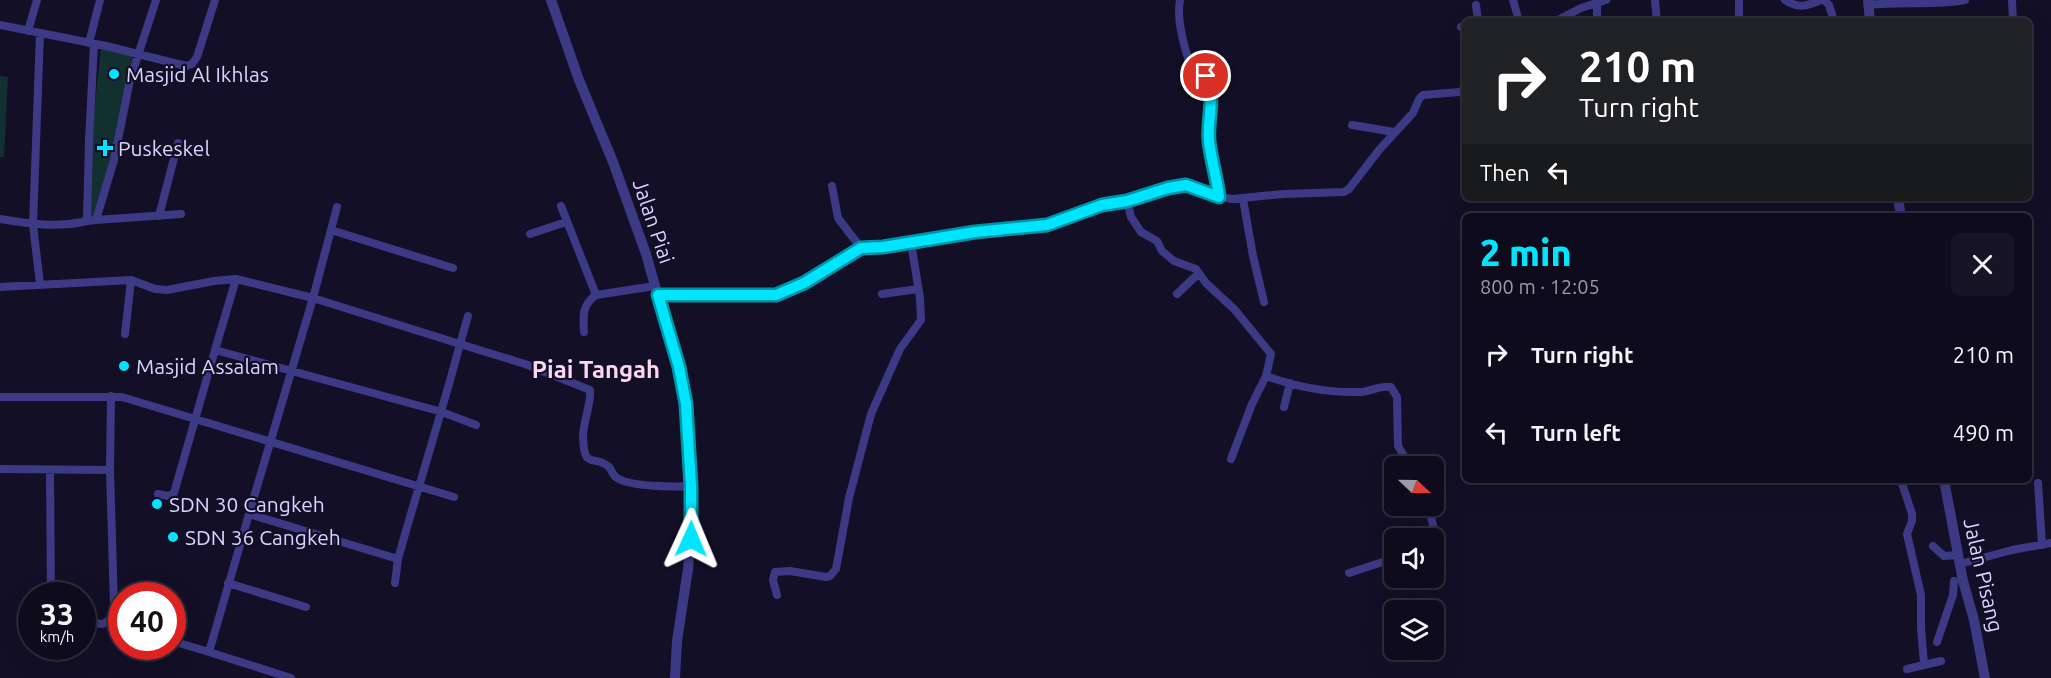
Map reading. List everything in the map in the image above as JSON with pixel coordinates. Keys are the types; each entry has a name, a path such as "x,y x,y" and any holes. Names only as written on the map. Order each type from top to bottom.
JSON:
{"street":[{"path":"28,31 37,0"},
{"path":"92,220 89,140 92,44 100,0"},
{"path":"92,220 114,160 130,80 156,0"},
{"path":"0,25 137,54 181,66 192,64 197,57 215,0"},
{"name":"Jalan Piai","path":"551,0 579,80 632,211 684,388 691,486 691,539 677,641 675,678"},
{"path":"1180,0 1182,29 1190,64 1206,76 1210,88 1209,140 1219,197"},
{"path":"1513,0 1518,18"},
{"path":"1655,0 1657,18"},
{"path":"1739,0 1739,18"},
{"path":"1785,0 1801,7 1823,0 1829,5 1833,18"},
{"path":"1870,18 1869,3 1942,4 1961,0"},
{"path":"2012,0 2013,18"},
{"path":"1561,18 1587,3 1601,1 1597,17"},
{"path":"1476,5 1478,18"},
{"path":"40,33 33,225 40,284"},
{"path":"584,332 585,306 588,300 596,295 657,291 776,295 804,283 861,248 911,243 975,232 1047,225 1102,205 1127,201 1168,188 1186,185 1219,197 1244,199 1283,194 1344,192 1349,189 1394,132 1413,113 1423,95 1462,90"},
{"path":"1352,125 1394,132"},
{"path":"159,216 178,143"},
{"path":"832,186 838,218 861,248"},
{"path":"1244,199 1264,302"},
{"path":"1127,201 1131,217 1141,232 1157,241 1162,251 1174,261 1196,269 1269,350 1271,358 1266,376 1252,404 1231,459"},
{"path":"561,206 596,295"},
{"path":"209,652 313,298 337,207"},
{"path":"0,219 33,225 65,225 92,220 181,214"},
{"path":"530,234 566,222"},
{"path":"331,230 453,268"},
{"path":"777,595 773,575 777,571 826,577 830,576 836,568 849,498 867,426 900,349 921,320 911,243"},
{"path":"1177,294 1199,273"},
{"path":"0,287 131,280 155,289 167,290 214,280 236,279 313,298 525,364 590,390 583,434 585,454 589,459 608,467 617,479 667,487 691,486"},
{"path":"158,494 170,496 174,493 236,279"},
{"path":"125,333 131,280"},
{"path":"882,294 918,289"},
{"path":"395,583 398,559 418,485 442,412 468,316"},
{"path":"215,350 292,369 442,412 476,425"},
{"path":"1266,376 1290,383 1353,392 1370,391 1383,386 1391,387 1397,398 1398,446 1404,456"},
{"path":"1284,407 1290,383"},
{"path":"96,623 104,624 112,618 114,606 111,396"},
{"path":"0,397 122,397 454,497"},
{"path":"0,469 111,470"},
{"path":"50,471 51,582"},
{"path":"1902,483 1912,514 1912,521 1906,534 1921,595 1924,664"},
{"name":"Jalan Pisang","path":"1945,483 1959,559 1955,581 1976,630 1985,678"},
{"path":"1933,546 1944,556 1959,559 2047,544 2038,483"},
{"path":"249,514 398,559"},
{"path":"1349,573 1384,562"},
{"path":"1937,642 1953,595 1955,581"},
{"path":"228,583 306,607"},
{"path":"186,645 291,678"},
{"path":"1907,669 1941,661"}],"green space":[{"path":"101,48 133,54 111,159 95,218 82,221"},
{"path":"0,76 8,77 4,157 0,157"}],"place":[{"name":"Masjid Al Ikhlas","path":"114,74"},
{"name":"Puskeskel","path":"105,148"},
{"name":"Masjid Assalam","path":"124,366"},
{"name":"SDN 30 Cangkeh","path":"157,504"},
{"name":"SDN 36 Cangkeh","path":"173,537"}],"district":[{"name":"Piai Tangah","path":"596,369"}],"route":[{"path":"691,539 691,486 686,404 679,367 658,295 776,295 804,283 861,248 883,247 1007,228 1047,225 1102,205 1127,201 1168,188 1186,185 1219,197 1209,140 1208,121 1211,95 1206,76"}]}
